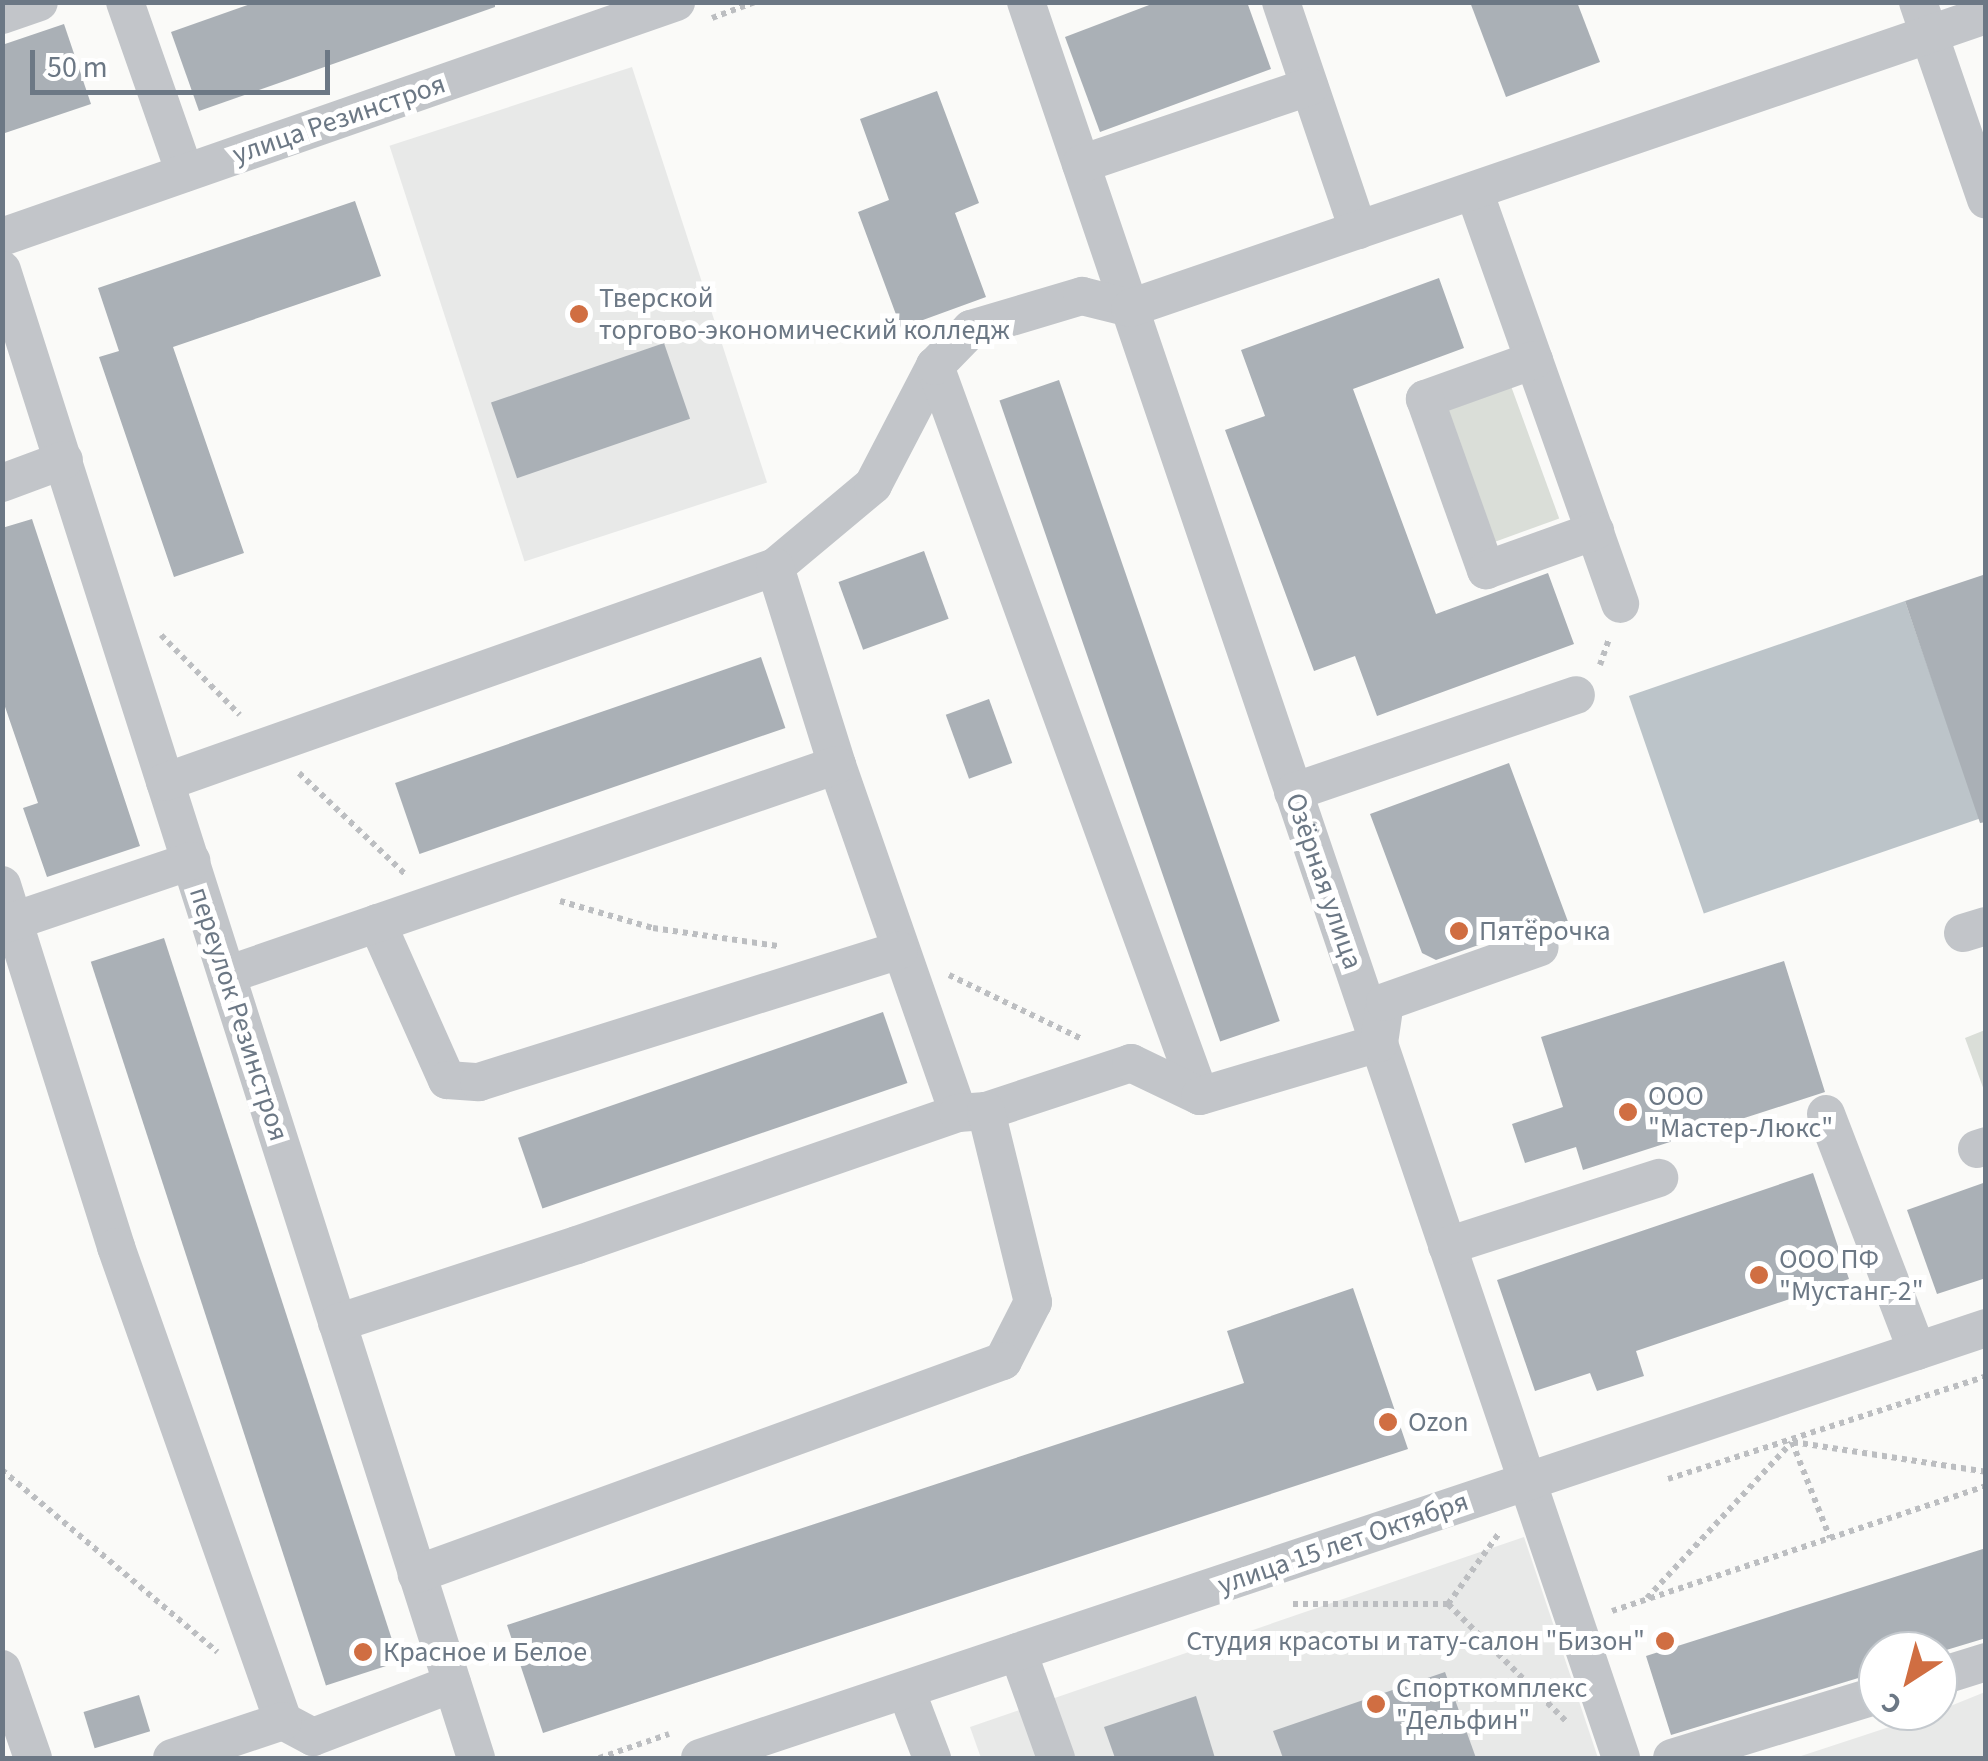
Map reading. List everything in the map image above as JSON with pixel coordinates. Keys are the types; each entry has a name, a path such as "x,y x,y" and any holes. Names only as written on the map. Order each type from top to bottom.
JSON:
{"street":[{"path":"2,15 39,2"},
{"path":"125,2 184,173"},
{"name":"улица Резинстроя","path":"2,236 676,2"},
{"name":"Озёрная улица","path":"1026,2 1621,1758"},
{"path":"1281,2 1358,230"},
{"path":"165,782 775,567 872,485 935,366 971,329 1082,296 1130,308 1474,191 1924,20 1986,15"},
{"path":"1924,20 1986,200"},
{"path":"1081,164 1310,87"},
{"path":"1474,191 1620,604"},
{"name":"переулок Резинстроя","path":"2,270 476,1758"},
{"path":"1534,360 1425,398 1486,570 1594,531"},
{"path":"935,366 1200,1096"},
{"path":"2,483 64,460"},
{"path":"418,1574 1002,1361 1033,1302 972,1112 899,950 775,567"},
{"path":"1294,792 1576,695"},
{"path":"227,975 837,765"},
{"path":"8,923 191,861"},
{"path":"2,885 8,923 116,1247 283,1721 313,1737 452,1684"},
{"path":"377,923 447,1080 479,1082 899,950"},
{"path":"337,1323 1131,1063 1200,1096 1378,1043 1386,1002 1540,947"},
{"path":"1826,1114 1916,1351"},
{"path":"1447,1246 1659,1178"},
{"name":"улица 15 лет Октября","path":"700,1758 1986,1328"},
{"path":"1018,1652 1056,1758"},
{"path":"1958,1671 1986,1662"},
{"path":"2,1669 33,1758"},
{"path":"906,1690 932,1758"},
{"path":"1672,1758 1858,1701"},
{"path":"172,1758 283,1721"}],"path":[{"path":"1651,1484 1792,1442 1986,1376"},
{"path":"1792,1442 1986,1472"},
{"path":"1792,1442 1830,1538"},
{"path":"1645,1600 1792,1442"},
{"path":"2,1470 228,1660"},
{"path":"1605,1594 1610,1612 1986,1486"},
{"path":"1503,1528 1510,1546"},
{"path":"1282,1604 1448,1604 1576,1731 1569,1712"}],"shaded area":[{"name":"Тверской торгово-экономический колледж","path":"632,67 767,483 525,561 389,146"},
{"path":"1511,386 1559,518 1482,547 1434,414"},
{"path":"1905,601 1980,818 1704,914 1629,696"},
{"path":"1986,1030 1985,1093 1965,1038"},
{"path":"1524,1537 1598,1758 981,1758 970,1727"},
{"path":"1985,1692 1985,1758 1795,1758 1877,1731 1958,1731 1958,1703"}],"building":[{"path":"256,2 495,2 495,7 199,111 171,32"},
{"path":"1157,2 1247,2 1271,69 1100,132 1065,37"},
{"path":"1470,2 1577,2 1600,62 1506,97"},
{"path":"64,24 91,104 2,134 2,45"},
{"path":"937,91 979,203 955,213 986,297 901,328 858,212 889,200 860,119"},
{"path":"355,201 381,276 173,347 244,553 174,577 99,357 119,351 98,288"},
{"path":"1439,278 1464,348 1353,389 1436,614 1548,573 1574,644 1377,716 1355,656 1314,671 1225,430 1265,416 1241,350"},
{"path":"664,343 690,419 517,478 491,403"},
{"path":"1059,380 1280,1021 1220,1042 999,401"},
{"path":"32,519 140,846 47,877 23,808 38,803 2,698 2,528"},
{"path":"924,551 949,619 863,650 838,582"},
{"path":"1986,574 1986,822 1980,823 1905,601"},
{"path":"761,657 785,728 420,854 395,783"},
{"path":"989,699 1012,763 969,779 946,715"},
{"path":"1509,763 1570,927 1556,932 1545,925 1532,926 1436,960 1422,953 1370,814"},
{"path":"164,938 399,1662 326,1686 91,962"},
{"path":"1784,961 1825,1092 1583,1170 1576,1147 1525,1163 1512,1124 1563,1107 1541,1037"},
{"path":"883,1012 907,1083 542,1209 518,1138"},
{"path":"1813,1173 1849,1279 1636,1351 1644,1376 1597,1391 1590,1373 1535,1391 1497,1280"},
{"path":"1986,1182 1986,1278 1937,1294 1907,1210"},
{"path":"1353,1288 1408,1449 543,1733 507,1625 1244,1383 1227,1331"},
{"path":"1986,1548 1986,1638 1958,1646 1958,1631 1858,1631 1858,1678 1671,1735 1646,1656"},
{"path":"1445,1672 1476,1758 1283,1758 1273,1731"},
{"path":"139,1695 150,1731 95,1748 84,1712"},
{"path":"1196,1696 1215,1758 1115,1758 1104,1727"}],"place":[{"name":"Тверской торгово-экономический колледж","path":"579,314"},
{"name":"Пятёрочка","path":"1459,931"},
{"name":"ООО \"Мастер-Люкс\"","path":"1628,1112"},
{"name":"ООО ПФ \"Мустанг-2\"","path":"1759,1275"},
{"name":"Ozon","path":"1388,1422"},
{"name":"Студия красоты и тату-салон \"Бизон\"","path":"1665,1641"},
{"name":"Красное и Белое","path":"363,1652"},
{"name":"Спорткомплекс \"Дельфин\"","path":"1376,1704"}]}
